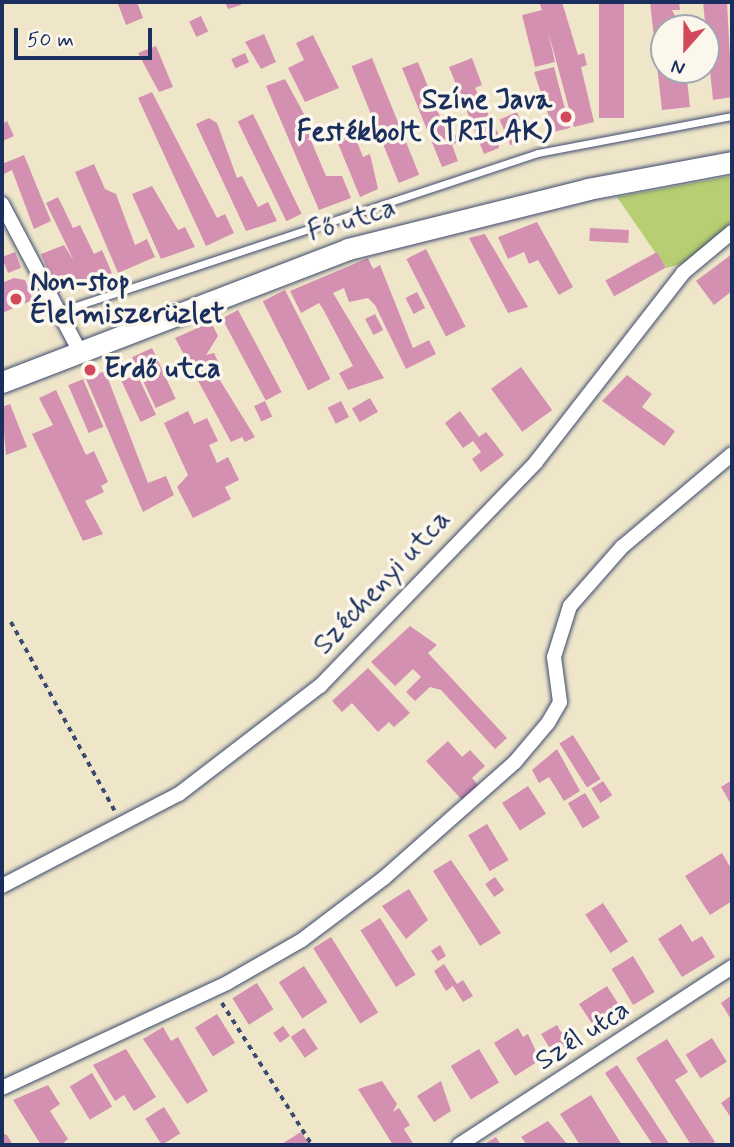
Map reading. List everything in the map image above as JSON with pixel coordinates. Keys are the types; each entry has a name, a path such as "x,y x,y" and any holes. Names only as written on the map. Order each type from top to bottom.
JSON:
{"main road":[{"name":"Fő utca","path":"2,382 348,249 588,188 732,162"}],"street":[{"path":"2,204 80,352"},
{"name":"Széchenyi utca","path":"2,886 178,794 320,686 536,462 683,272 732,232"},
{"path":"2,1088 213,989 302,940 374,886 515,762 560,702 554,657 570,606 622,547 732,454"},
{"name":"Szél utca","path":"459,1145 732,967"}],"lane":[{"name":"Fő utca","path":"61,312 538,153 732,116"}],"path":[{"path":"11,622 123,825"},
{"path":"213,989 312,1145"}],"green space":[{"path":"732,176 732,223 684,263 666,268 617,197"}],"building":[{"path":"137,2 143,18 126,25 118,4"},
{"path":"225,2 240,2 241,5 228,9"},
{"path":"539,2 562,2 578,55 584,53 587,65 581,67 594,122 574,127 548,31 555,62 535,67 522,15 542,10"},
{"path":"599,2 624,2 624,118 599,118"},
{"path":"650,2 679,2 680,10 672,10 674,14 651,14"},
{"path":"703,2 727,2 732,97 713,100 711,84 720,84 720,14 704,14"},
{"path":"201,16 208,31 196,37 189,21"},
{"path":"264,34 276,62 261,69 245,42"},
{"path":"313,35 339,88 305,102 288,68 304,60 296,43"},
{"path":"156,46 173,87 159,92 138,53"},
{"path":"245,53 249,62 235,68 231,59"},
{"path":"372,58 419,175 399,183 352,66"},
{"path":"472,58 482,85 475,88 498,133 499,148 484,154 449,67"},
{"path":"418,62 447,134 454,131 458,142 452,145 458,161 442,167 402,68"},
{"path":"554,67 570,128 554,132 534,72"},
{"path":"285,79 316,136 310,138 326,176 342,176 351,198 319,210 266,86"},
{"path":"659,84 688,84 690,107 662,110"},
{"path":"152,92 217,218 225,214 234,233 206,246 138,98"},
{"path":"517,112 528,138 510,145 500,119"},
{"path":"253,114 302,214 286,221 238,121"},
{"path":"209,118 217,123 237,178 242,176 258,207 268,202 277,221 246,231 196,124"},
{"path":"7,121 14,136 3,141 2,152 2,124"},
{"path":"354,134 363,157 370,154 378,189 360,197 337,141"},
{"path":"24,155 51,221 34,229 12,170 2,175 2,164"},
{"path":"94,164 105,189 116,194 135,245 147,239 155,257 118,273 75,172"},
{"path":"152,186 178,230 185,227 195,247 161,259 132,194"},
{"path":"58,197 73,228 80,225 94,254 102,250 112,273 58,293 41,254 64,245 74,261 46,203"},
{"path":"537,222 573,287 559,295 538,260 529,264 524,252 508,259 498,237"},
{"path":"590,228 629,230 628,243 589,241"},
{"path":"485,234 528,307 508,313 469,238"},
{"path":"426,249 465,327 446,337 406,259"},
{"path":"15,252 21,268 8,273 2,257"},
{"path":"657,252 666,268 614,296 605,281"},
{"path":"732,254 732,291 714,305 696,281"},
{"path":"368,258 373,269 380,265 413,348 429,340 436,354 406,369 375,305 368,298 349,302 344,288 333,293 384,378 348,390 339,373 353,366 323,309 319,303 301,313 290,291"},
{"path":"14,278 25,280 33,300 2,313 2,283"},
{"path":"285,290 330,379 308,390 263,301"},
{"path":"417,292 425,308 414,314 405,298"},
{"path":"238,310 282,392 266,401 222,318"},
{"path":"375,314 383,330 373,335 365,319"},
{"path":"211,322 218,336 206,355 214,353 220,366 213,369 255,437 245,442 242,437 231,442 175,338"},
{"path":"152,348 176,399 156,408 132,357"},
{"path":"521,367 552,410 522,432 491,389"},
{"path":"105,371 148,483 166,476 174,495 143,512 86,379"},
{"path":"137,374 156,415 141,422 122,381"},
{"path":"627,375 652,394 642,407 675,431 664,446 602,401"},
{"path":"83,379 103,427 89,433 68,385"},
{"path":"56,390 86,455 94,451 108,482 101,486 104,492 85,501 103,534 83,541 32,434 53,425 39,398"},
{"path":"370,398 378,412 360,422 352,408"},
{"path":"265,401 272,416 261,421 254,406"},
{"path":"341,401 349,417 336,424 328,408"},
{"path":"10,404 27,447 6,455 2,407"},
{"path":"188,411 194,424 207,418 218,441 209,445 217,463 228,457 239,480 225,487 231,499 193,518 177,487 188,475 164,423"},
{"path":"460,411 479,437 486,432 504,455 481,472 472,459 481,452 473,441 463,448 445,423"},
{"path":"410,626 437,645 428,653 507,738 495,749 441,690 430,687 415,701 406,692 421,677 413,669 395,686 371,662"},
{"path":"368,668 410,713 394,727 389,722 378,732 352,703 342,712 332,701"},
{"path":"573,735 601,779 587,788 559,743"},
{"path":"448,741 462,757 470,750 485,766 472,778 478,785 462,800 426,761"},
{"path":"557,749 580,791 564,801 549,777 539,783 532,770"},
{"path":"732,780 732,806 721,787"},
{"path":"603,781 612,795 601,803 591,789"},
{"path":"528,786 546,814 520,831 502,803"},
{"path":"585,793 600,818 583,828 568,803"},
{"path":"487,824 509,860 490,871 468,835"},
{"path":"722,853 732,870 732,901 710,915 685,876"},
{"path":"451,860 501,933 480,946 433,871"},
{"path":"495,877 504,890 494,897 485,884"},
{"path":"409,889 428,920 406,939 382,906"},
{"path":"603,903 628,942 610,953 585,914"},
{"path":"380,918 416,975 396,987 360,930"},
{"path":"681,924 692,942 702,936 715,957 682,977 658,939"},
{"path":"331,937 378,1012 360,1024 313,948"},
{"path":"440,945 446,956 438,961 431,951"},
{"path":"633,956 655,992 633,1005 612,969"},
{"path":"444,964 457,984 463,980 473,996 463,1002 453,986 446,991 434,971"},
{"path":"304,966 327,1002 302,1018 279,982"},
{"path":"257,983 273,1009 249,1025 232,998"},
{"path":"607,986 619,1005 608,1011 614,1021 597,1031 579,1004"},
{"path":"732,995 732,1021 721,1003"},
{"path":"217,1014 235,1043 213,1057 195,1028"},
{"path":"557,1025 561,1032 573,1025 583,1041 556,1058 541,1034"},
{"path":"283,1026 290,1036 280,1043 273,1033"},
{"path":"163,1027 171,1041 178,1037 208,1091 187,1104 143,1039"},
{"path":"304,1028 318,1049 305,1058 291,1037"},
{"path":"518,1028 523,1037 528,1034 540,1060 515,1076 494,1043"},
{"path":"712,1038 727,1062 701,1078 686,1054"},
{"path":"667,1039 688,1072 675,1080 715,1142 710,1145 691,1145 636,1058"},
{"path":"126,1049 156,1097 134,1111 124,1095 115,1101 93,1065"},
{"path":"479,1049 499,1082 471,1099 451,1066"},
{"path":"617,1065 670,1145 653,1145 605,1073"},
{"path":"92,1073 112,1106 90,1120 70,1086"},
{"path":"382,1081 397,1104 393,1112 399,1108 410,1125 404,1129 414,1145 393,1145 358,1089"},
{"path":"441,1081 451,1111 434,1122 417,1096"},
{"path":"48,1085 60,1104 50,1111 68,1139 61,1145 41,1145 13,1100"},
{"path":"591,1095 622,1145 580,1145 560,1114"},
{"path":"732,1095 732,1119 721,1103"},
{"path":"164,1107 180,1133 162,1145 145,1119"},
{"path":"548,1121 568,1145 527,1145 521,1137"},
{"path":"301,1132 310,1145 280,1145"},
{"path":"2,1133 7,1135 13,1145 2,1145"},
{"path":"496,1137 501,1145 483,1145"}],"place":[{"name":"Színe Java Festékbolt (TRILAK)","path":"566,117"},
{"name":"Non-stop Élelmiszerüzlet","path":"16,299"},
{"name":"Erdő utca","path":"90,370"}]}
